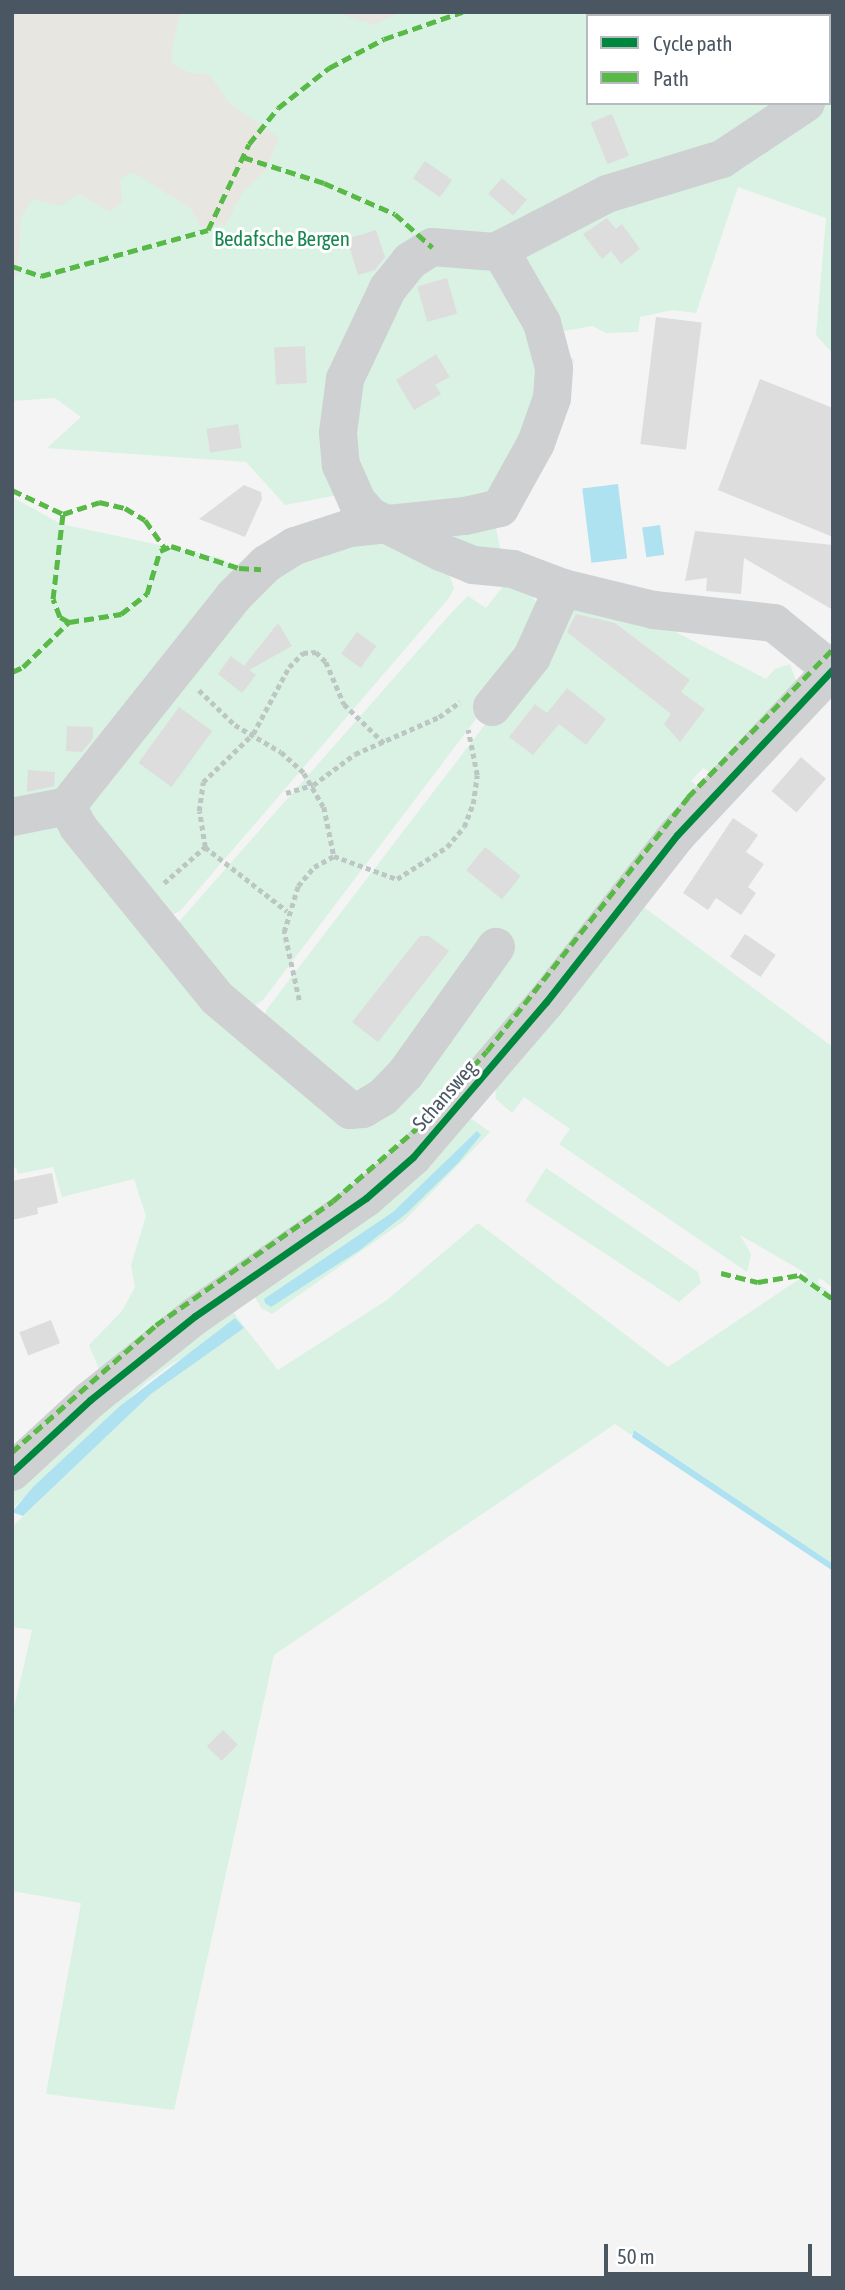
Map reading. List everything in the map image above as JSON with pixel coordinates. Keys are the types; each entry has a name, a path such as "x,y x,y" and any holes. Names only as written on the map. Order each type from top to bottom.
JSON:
{"street":[{"path":"803,105 722,159 607,194 500,250 432,247 410,261 388,288 345,379 338,433 341,465 357,501 370,516 473,565 513,569 563,588 654,610 774,624 832,670"},
{"path":"12,817 67,806 177,666 266,564 295,546 350,528 500,508 536,443 552,398 554,368 542,323 500,250"},
{"path":"475,713 532,656 563,588"},
{"name":"Schansweg","path":"12,1472 90,1400 195,1315 366,1198 413,1157 538,1012 677,835 832,670"},
{"path":"67,806 78,827 217,999 350,1110 363,1109 383,1097 406,1073 496,947"}],"path":[{"path":"287,911 205,847 199,811 203,782 253,734 289,667 303,653 316,652 326,662 344,704 384,743"},
{"path":"177,666 214,706 281,752 313,785 324,807 334,856"},
{"path":"286,793 313,785 355,754 384,743 464,699 475,713 477,775 473,804 464,827 447,847 397,879 334,856 314,867 298,886 287,911 286,957 299,1000"},
{"path":"133,894 171,879 205,847"}],"green space":[{"name":"Bedafsche Bergen","path":"12,12 833,12 833,354 816,335 826,218 738,187 696,313 672,310 640,317 638,332 606,333 592,326 564,331 568,353 575,362 562,361 551,379 488,507 411,515 338,495 285,505 246,462 47,448 81,417 55,398 12,401"},
{"path":"12,497 61,524 221,558 236,568 71,790 12,811"},
{"path":"450,519 495,524 502,557 456,546"},
{"path":"386,533 449,574 454,588 449,598 180,911 167,917 81,803 267,576"},
{"path":"511,576 543,608 526,653 263,1000 248,1011 176,925 453,611 468,596 486,608"},
{"path":"575,607 643,615 766,679 775,669 790,664 799,689 717,776 703,768 691,781 703,791 380,1173 99,1369 89,1345 122,1311 135,1287 131,1265 146,1216 134,1179 62,1197 53,1167 18,1174 16,1167 12,1169 12,824 48,816 215,1003 366,1101 261,1025 267,1009"},
{"path":"641,905 833,1047 833,1288 820,1278 818,1283 833,1295 833,1564 635,1430 631,1435 615,1424 274,1655 174,2110 46,2094 81,1903 12,1891 12,1717 32,1630 12,1627 12,1527 151,1394 244,1327 173,1363 147,1382 12,1509 12,1487 97,1408 233,1312 278,1370 387,1300 478,1223 668,1367 807,1274 740,1235 751,1254 747,1272 559,1144 570,1129 524,1097 512,1113 496,1099 495,1083"},
{"path":"472,1119 490,1132 404,1221 272,1314 261,1308 255,1297 463,1122"},
{"path":"546,1168 698,1272 701,1283 679,1302 525,1201"}],"sand":[{"path":"12,12 181,12 171,52 173,64 190,73 209,74 229,103 279,138 265,171 242,193 226,225 201,227 191,209 133,172 120,179 122,202 110,212 79,194 60,206 32,199 21,217 18,274 12,281"},
{"path":"334,12 401,12 374,25"}],"water":[{"path":"618,484 627,558 591,563 582,488"},
{"path":"660,525 664,555 646,557 642,528"},
{"path":"477,1131 481,1135 458,1163 407,1213 360,1250 271,1307 265,1303 264,1299 393,1212"},
{"path":"235,1318 244,1328 151,1394 23,1516 12,1512 34,1486 120,1406"},
{"path":"634,1430 833,1564 833,1571 632,1437"}],"building":[{"path":"612,114 629,156 608,164 591,123"},
{"path":"425,161 452,180 440,197 413,178"},
{"path":"502,178 527,200 513,215 488,194"},
{"path":"607,218 616,229 622,224 640,249 621,264 611,251 602,259 583,234"},
{"path":"376,230 385,257 375,270 358,275 347,239"},
{"path":"447,278 457,314 427,322 417,287"},
{"path":"656,317 702,323 686,450 640,444"},
{"path":"305,346 307,383 276,385 274,348"},
{"path":"436,354 450,377 435,385 441,394 414,410 396,380"},
{"path":"760,379 833,408 833,537 718,490"},
{"path":"238,424 242,448 210,453 206,429"},
{"path":"244,485 261,492 262,499 245,537 199,519"},
{"path":"695,531 833,545 833,610 744,558 741,594 706,591 707,578 685,581"},
{"path":"576,614 615,623 690,680 681,692 705,709 680,742 664,724 671,714 567,632"},
{"path":"278,623 292,646 249,670 256,675 242,693 218,674 231,656 244,666"},
{"path":"357,632 376,646 361,668 341,654"},
{"path":"567,688 606,719 586,745 559,724 533,755 509,737 535,704 547,713"},
{"path":"179,707 212,731 172,787 138,763"},
{"path":"67,726 93,727 93,738 82,752 66,751"},
{"path":"801,757 826,779 796,813 771,791"},
{"path":"28,770 55,772 54,786 27,792"},
{"path":"733,818 758,835 746,852 764,864 748,887 756,893 741,915 716,898 708,910 683,893"},
{"path":"485,847 521,876 502,899 466,870"},
{"path":"745,934 776,955 761,977 730,956"},
{"path":"420,936 429,936 449,951 378,1042 352,1022"},
{"path":"52,1173 58,1203 37,1208 38,1214 12,1220 12,1181"},
{"path":"51,1320 60,1343 28,1356 19,1332"},
{"path":"223,1730 238,1745 222,1761 207,1746"}],"marked path":[{"path":"12,266 41,276 208,230 249,144 278,108 329,68 384,39 462,12"},
{"path":"243,157 324,183 395,214 432,247"},
{"path":"12,490 63,514"},
{"path":"69,622 60,617 53,599 63,514 99,502 125,508 145,520 165,549"},
{"path":"12,672 23,667 69,622 121,614 147,594 160,551 171,546 239,568 261,569"},
{"path":"12,1452 156,1325 333,1201 423,1123 487,1051 688,797 833,649"},
{"path":"721,1273 758,1282 799,1275 833,1299"}],"cycle path":[{"path":"12,1472 90,1400 195,1316 366,1198 413,1157 546,1002 677,835 833,669"}]}
